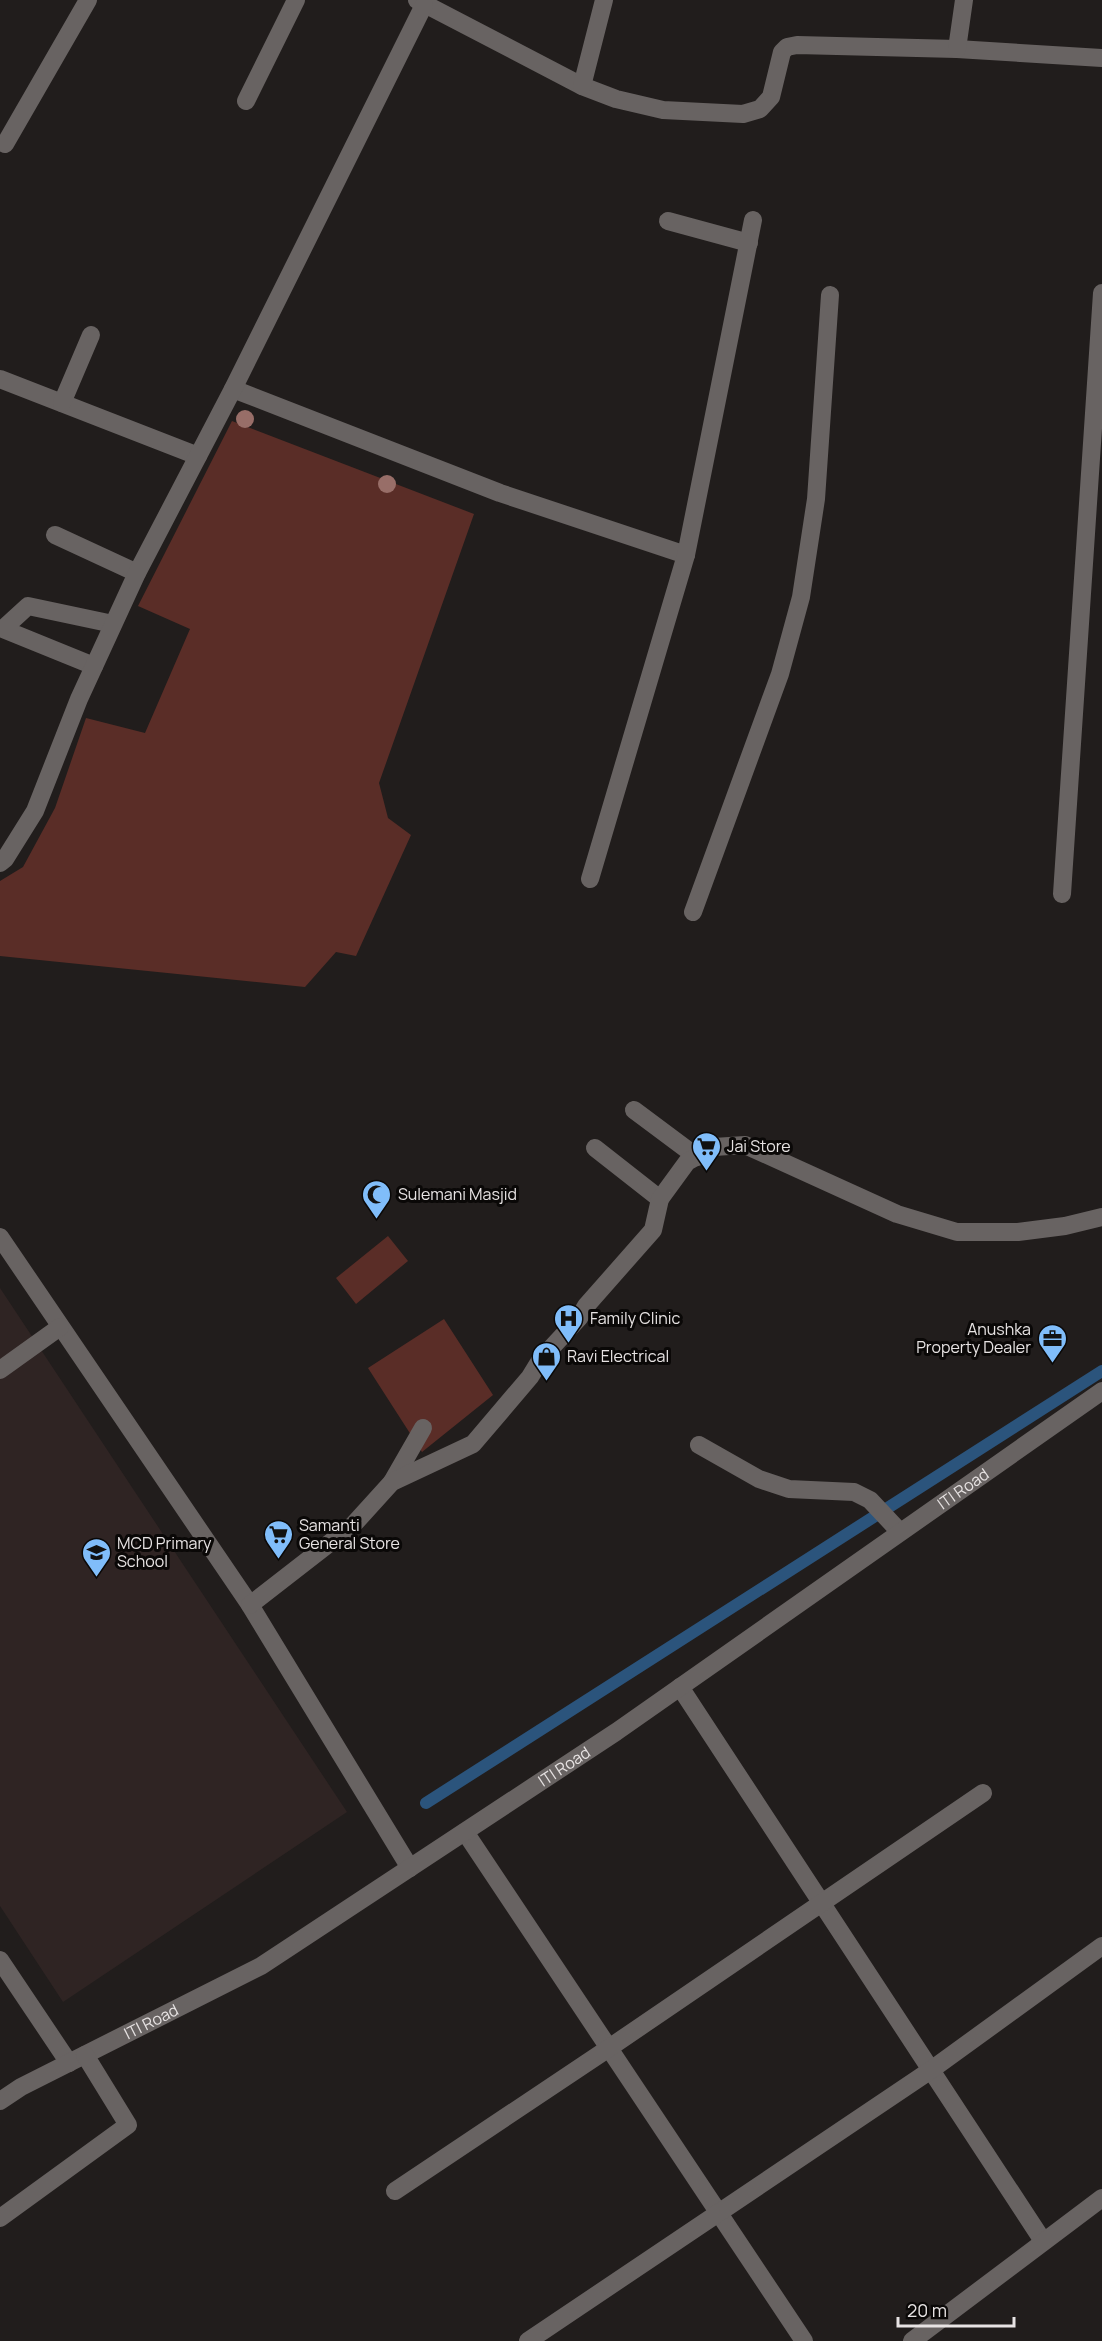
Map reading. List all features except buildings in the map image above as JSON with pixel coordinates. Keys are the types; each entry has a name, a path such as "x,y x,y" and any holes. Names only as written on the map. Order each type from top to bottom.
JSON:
{"street":[{"path":"4,144 88,0"},
{"path":"246,101 296,0"},
{"path":"582,86 604,0"},
{"path":"957,49 964,0"},
{"path":"0,863 5,859 35,811 79,699 137,573 233,389 420,2 582,86 616,99 663,110 743,114 760,109 771,97 782,52 787,47 797,45 957,49 1102,58"},
{"path":"668,220 749,243"},
{"path":"591,879 686,555 753,220"},
{"path":"1062,894 1102,293"},
{"path":"693,912 780,674 801,597 816,500 830,295"},
{"path":"62,403 91,335"},
{"path":"0,379 198,456"},
{"path":"233,389 500,493 686,555"},
{"path":"55,535 137,573"},
{"path":"94,666 3,629 28,606 113,624"},
{"path":"634,1110 697,1157"},
{"path":"392,1482 472,1444 530,1377 541,1359 579,1318 653,1230 660,1199 687,1162 714,1147 745,1145 897,1214 957,1232 1018,1232 1065,1226 1102,1218"},
{"path":"595,1148 660,1199"},
{"path":"0,1237 250,1605 410,1868"},
{"path":"0,1370 60,1328"},
{"name":"ITI Road","path":"0,2101 21,2087 261,1966 616,1732 1102,1391"},
{"path":"250,1605 353,1525 392,1482 423,1428"},
{"path":"699,1445 759,1479 789,1489 854,1492 870,1500 900,1532"},
{"path":"680,1687 1043,2241"},
{"path":"395,2191 983,1793"},
{"path":"465,1832 804,2341"},
{"path":"528,2341 931,2070 1102,1946"},
{"path":"0,1960 128,2125 0,2218"},
{"path":"912,2341 1102,2198"}],"shaded area":[{"path":"232,421 474,514 379,783 388,818 411,835 356,956 336,952 305,987 0,956 0,881 23,867 55,808 86,718 145,733 190,629 138,606"},
{"path":"388,1236 408,1261 356,1304 336,1278"},
{"name":"MCD Primary School","path":"0,1288 347,1812 63,2002 0,1906"},
{"path":"444,1319 493,1395 422,1452 368,1368"}],"waterway":[{"path":"426,1803 1102,1371"}],"place":[{"name":"Jai Store","path":"706,1172"},
{"name":"Sulemani Masjid","path":"377,1220"},
{"name":"Family Clinic","path":"569,1344"},
{"name":"Anushka Property Dealer","path":"1052,1364"},
{"name":"Ravi Electrical","path":"546,1382"},
{"name":"Samanti General Store","path":"278,1560"},
{"name":"MCD Primary School","path":"96,1578"}]}
